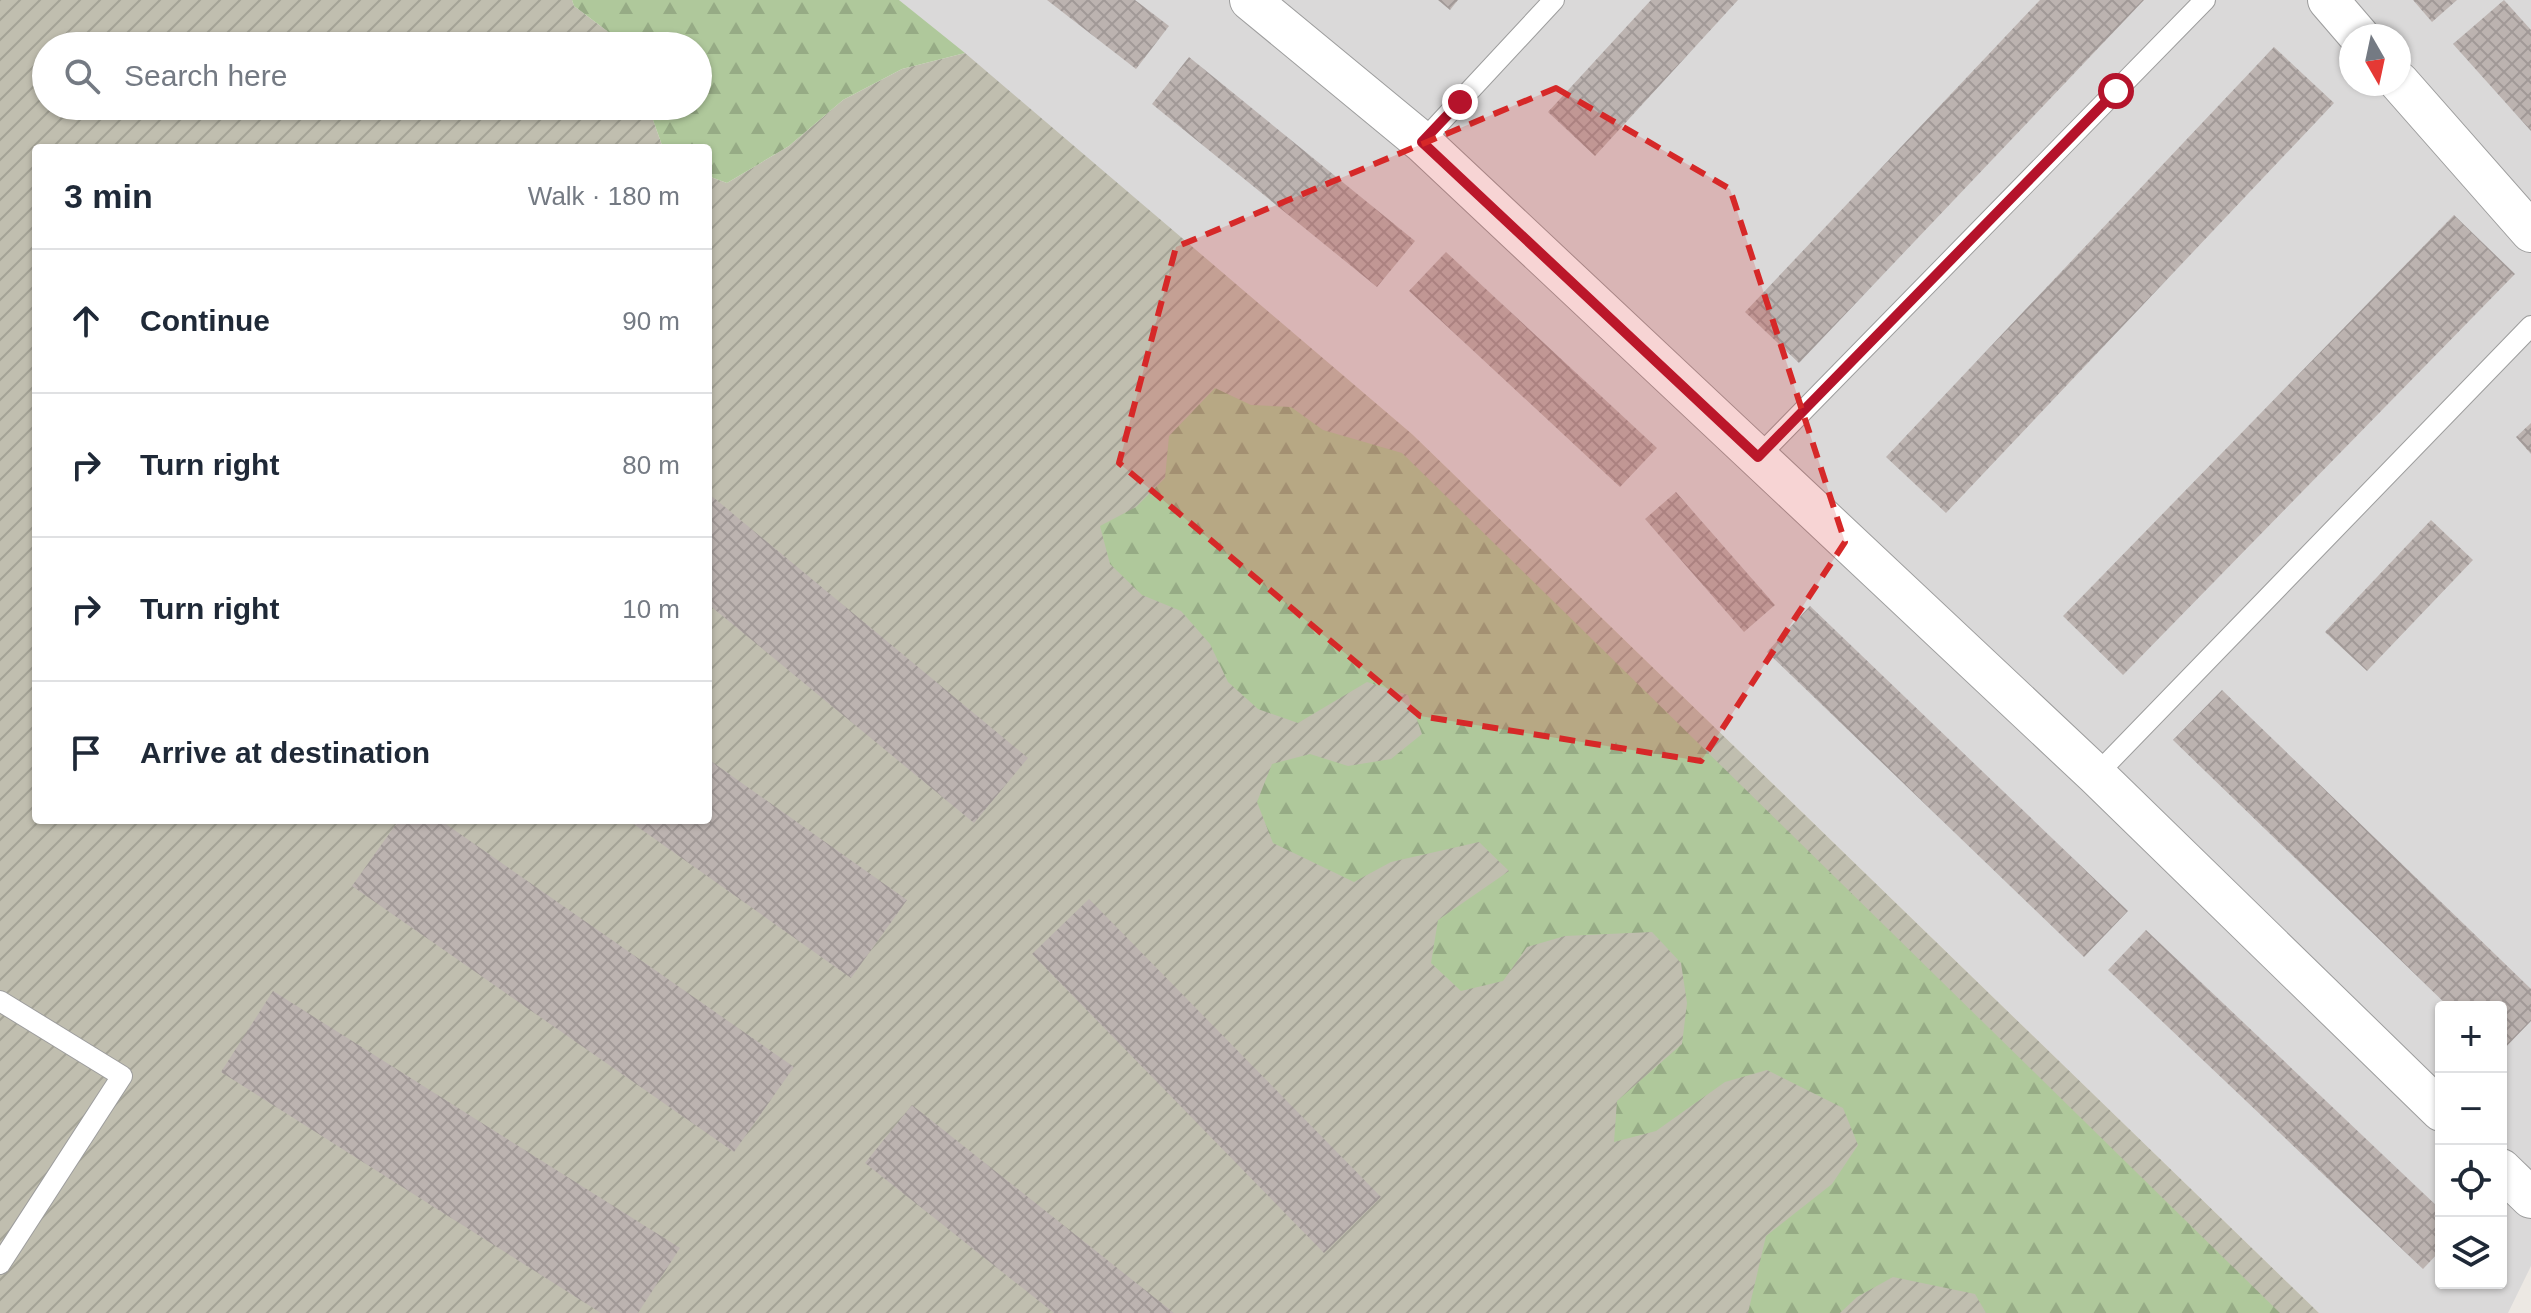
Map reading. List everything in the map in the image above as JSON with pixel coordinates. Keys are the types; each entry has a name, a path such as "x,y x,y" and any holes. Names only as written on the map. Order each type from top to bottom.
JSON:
{"street":[{"path":"1250,0 1422,142 2096,775 2435,1105"},
{"path":"2328,0 2349,24"},
{"path":"2411,96 2531,232"},
{"path":"2507,1175 2531,1198"}],"lane":[{"path":"1422,142 1554,0"},
{"path":"1758,457 2205,0"},
{"path":"2096,775 2531,326"},
{"path":"0,1001 122,1076 0,1264"}],"highlighted area":[{"path":"1556,88 1730,189 1845,542 1701,761 1420,716 1119,463 1176,247"}],"shaded area":[{"path":"0,0 572,0 574,6 608,32 32,32 32,120 653,120 662,144 32,144 32,824 712,824 712,177 727,183 789,146 843,100 902,69 965,53 1412,434 2319,1313 0,1313"},
{"path":"899,0 2531,0 2531,1266 2508,1313 2319,1313 1412,434"}],"green space":[{"path":"572,0 899,0 965,53 902,69 843,100 789,146 727,183 712,177 712,144 662,144 653,120 712,120 712,32 608,32 574,6"},
{"path":"1215,388 1251,405 1291,407 1323,430 1402,453 2280,1313 1986,1313 1975,1294 1893,1277 1857,1297 1840,1313 1748,1313 1766,1236 1832,1184 1858,1145 1843,1108 1767,1070 1725,1082 1656,1131 1614,1142 1617,1101 1682,1044 1687,1003 1681,963 1652,932 1565,936 1527,947 1503,981 1461,991 1431,963 1438,920 1509,871 1479,842 1391,862 1354,882 1273,843 1257,802 1272,764 1310,754 1348,766 1391,759 1422,734 1408,695 1367,682 1298,723 1258,709 1228,682 1210,644 1181,611 1142,595 1110,564 1100,526 1136,507 1165,478 1169,436"}],"building":[{"path":"1047,0 1135,0 1169,26 1136,69"},
{"path":"1438,0 1458,0 1450,10"},
{"path":"1651,0 1738,0 1595,156 1548,112"},
{"path":"2040,0 2144,0 1799,363 1745,312"},
{"path":"2413,0 2457,0 2432,22"},
{"path":"2504,0 2531,30 2531,131 2453,44"},
{"path":"2274,47 2334,103 1946,513 1886,457"},
{"path":"1189,57 1415,241 1377,287 1152,104"},
{"path":"2454,215 2515,274 2123,675 2063,616"},
{"path":"1446,252 1657,448 1620,487 1409,291"},
{"path":"2531,423 2531,454 2516,437"},
{"path":"1676,492 1775,605 1744,632 1645,519"},
{"path":"712,496 1028,758 974,823 712,607"},
{"path":"2431,520 2473,560 2367,671 2325,632"},
{"path":"1810,606 2128,911 2084,957 1767,652"},
{"path":"2222,690 2531,989 2531,1021 2507,1046 2507,1001 2443,1001 2173,740"},
{"path":"712,762 907,900 851,978 634,824 712,824"},
{"path":"396,824 446,824 794,1067 734,1152 352,886"},
{"path":"1089,899 1381,1197 1324,1253 1032,954"},
{"path":"2146,930 2435,1204 2435,1256 2423,1269 2108,970"},
{"path":"273,991 680,1248 638,1313 601,1313 221,1072"},
{"path":"912,1105 1174,1313 1054,1313 865,1163"}],"route":[{"path":"1460,102 1422,142 1758,457 2116,91"}]}
